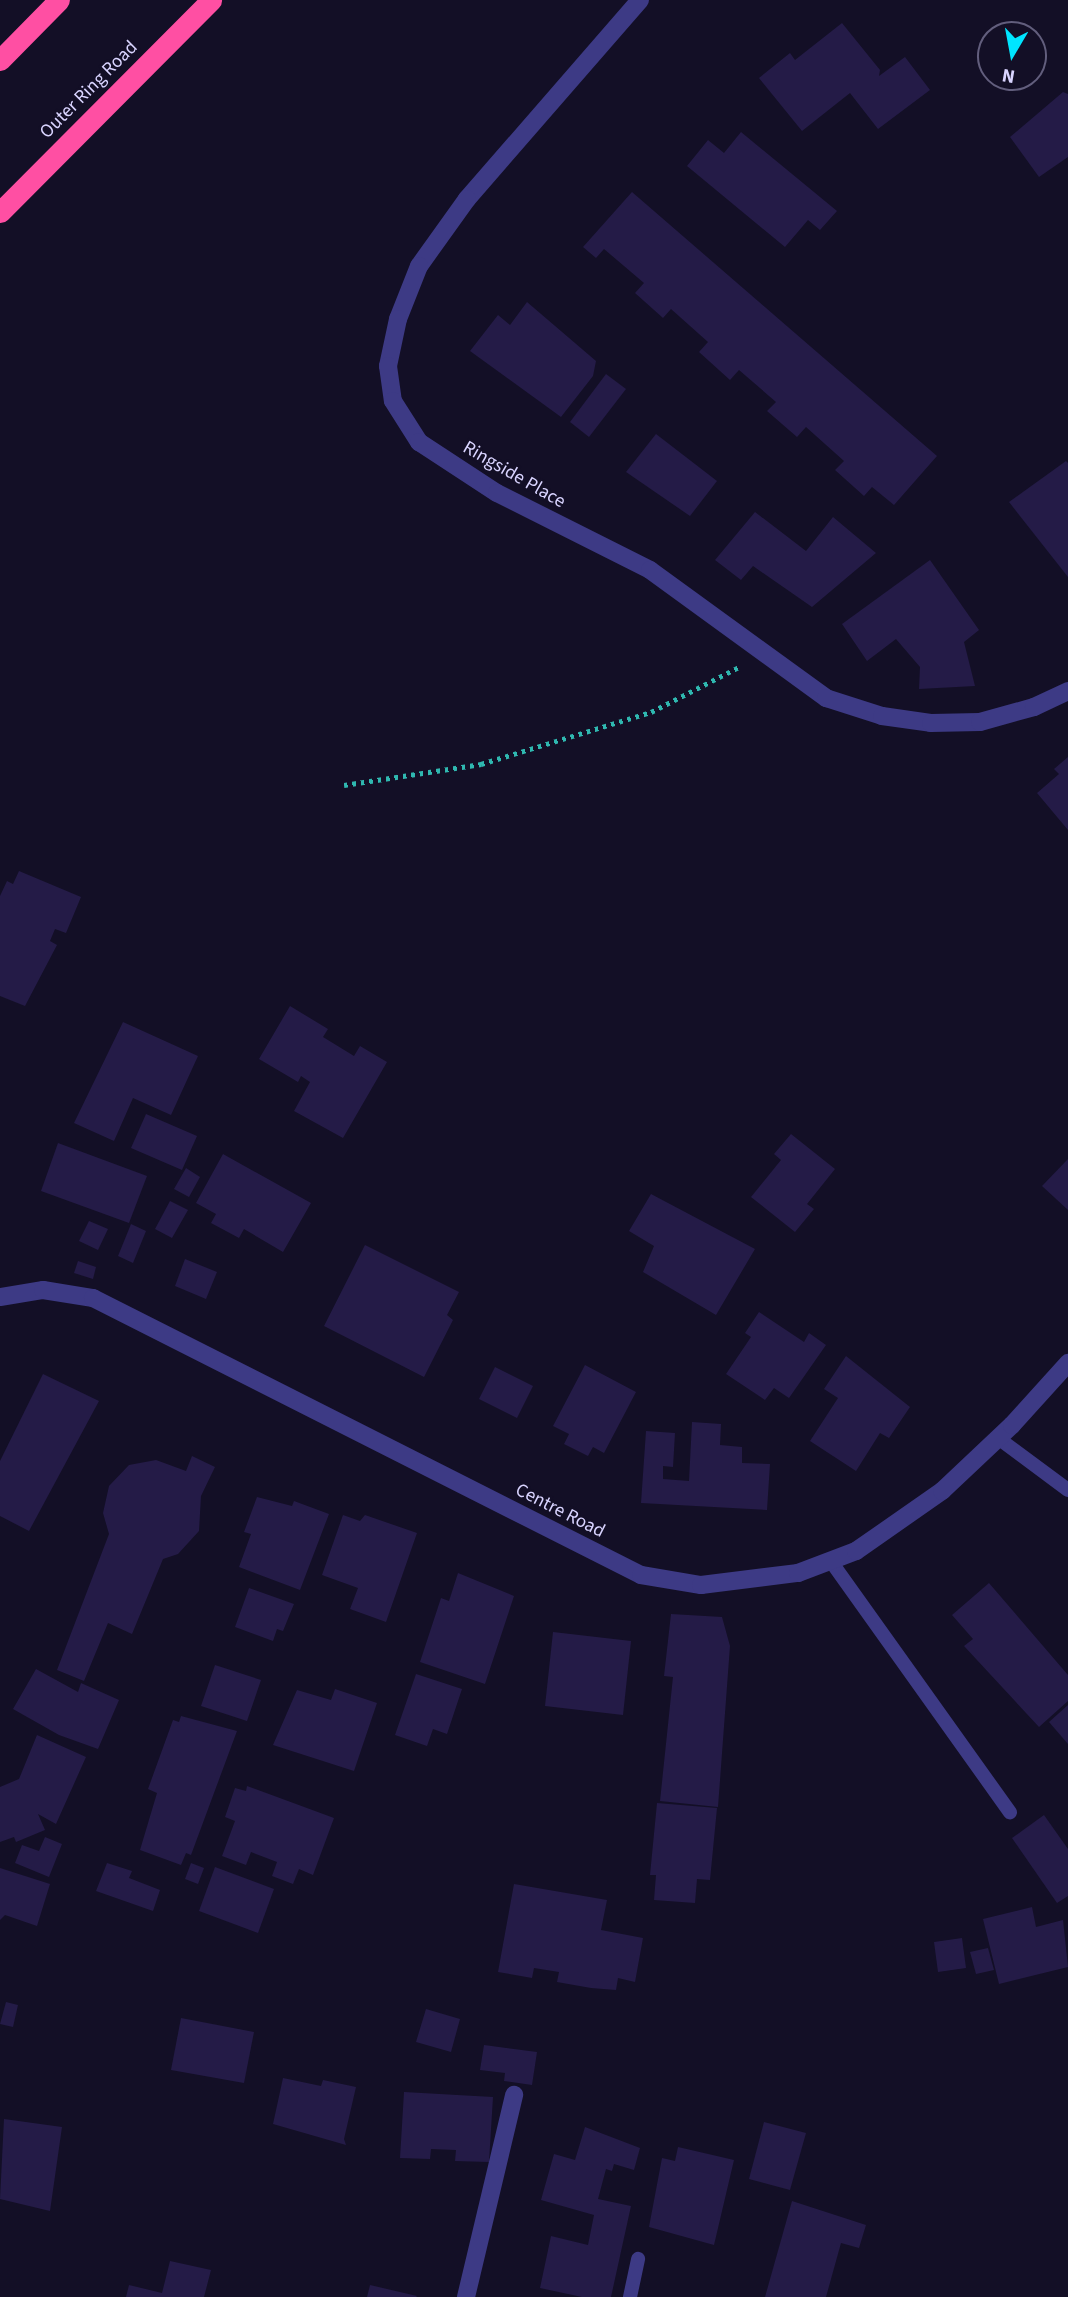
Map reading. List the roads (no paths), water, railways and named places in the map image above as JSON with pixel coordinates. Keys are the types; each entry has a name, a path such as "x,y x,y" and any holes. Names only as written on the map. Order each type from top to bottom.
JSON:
{"highway":[{"path":"0,60 59,0"},
{"name":"Outer Ring Road","path":"0,212 211,0"}],"street":[{"name":"Ringside Place","path":"640,0 467,199 419,266 398,319 387,366 393,401 419,442 497,493 650,570 826,698 882,716 931,723 980,722 1034,707 1068,691"},
{"name":"Centre Road","path":"0,1297 43,1290 93,1298 640,1575 701,1585 748,1583 798,1573 856,1551 942,1491 998,1438 1068,1363"},
{"path":"466,2297 514,2095"}],"lane":[{"path":"998,1438 1068,1490"},
{"path":"830,1560 1010,1812"},
{"path":"630,2297 638,2259"}]}
